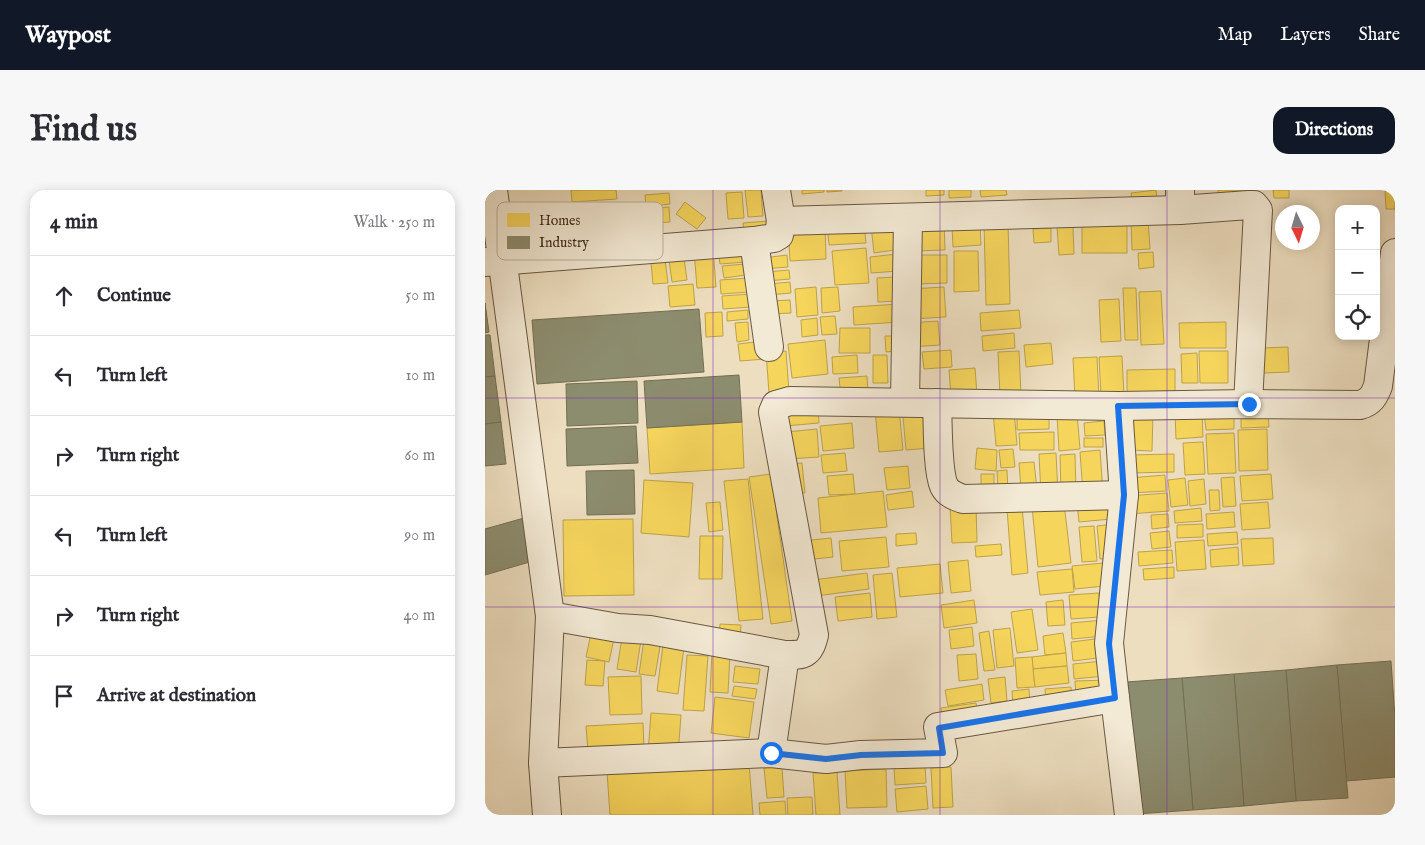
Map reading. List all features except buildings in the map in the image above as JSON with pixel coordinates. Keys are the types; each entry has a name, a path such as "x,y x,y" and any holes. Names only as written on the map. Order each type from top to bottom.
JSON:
{"street":[{"path":"493,190 494,261 550,616 543,763 547,815"},
{"path":"663,249 754,242 774,238 779,235 781,221 776,190"},
{"path":"781,221 908,218 1180,200 1249,204 1258,210 1249,404"},
{"path":"905,402 908,218"},
{"path":"754,242 769,347"},
{"path":"550,616 618,628 650,630 785,655 802,654 811,647 814,635 773,412 776,405 790,401 1118,406 1360,405 1368,402 1378,386 1391,321 1395,254"},
{"path":"494,261 508,260"},
{"path":"937,403 941,473 944,486 951,495 963,498 1124,495"},
{"path":"1118,406 1124,495 1109,644 1129,815"},
{"path":"771,753 785,655"},
{"path":"543,763 771,753 826,759 861,755 943,753 939,728 1115,698"}],"route":[{"path":"771,753 826,759 861,755 943,753 943,743 939,728 961,722 1115,698 1109,644 1124,495 1118,406 1249,404"}]}
